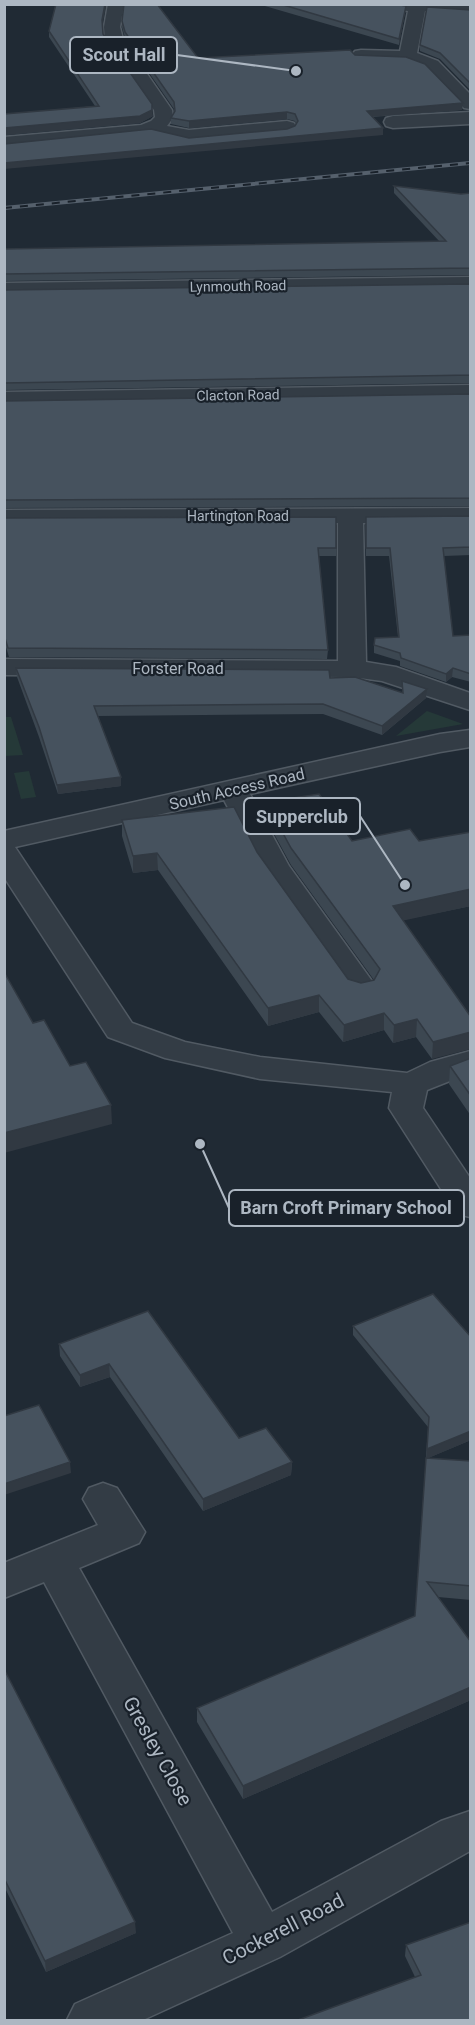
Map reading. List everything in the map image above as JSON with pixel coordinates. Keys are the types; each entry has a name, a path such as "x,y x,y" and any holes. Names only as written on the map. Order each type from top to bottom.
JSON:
{"street":[{"path":"116,4 112,27 114,39 163,110 164,118 155,127"},
{"path":"396,4 471,9"},
{"path":"408,56 417,7"},
{"path":"361,55 408,56 432,65 471,104"},
{"path":"393,122 471,118"},
{"path":"4,143 155,127 189,136 287,127"},
{"name":"Lynmouth Road","path":"4,289 471,283"},
{"name":"Clacton Road","path":"4,399 471,392"},
{"name":"Hartington Road","path":"4,517 471,515"},
{"path":"350,516 352,669"},
{"name":"Forster Road","path":"4,668 352,669 386,673 470,702"},
{"name":"South Access Road","path":"4,840 440,743 471,739"},
{"path":"233,790 274,867 361,988"},
{"path":"4,854 120,1030 177,1051 260,1068 411,1084 442,1070 471,1062"},
{"path":"411,1084 406,1108 471,1205"},
{"path":"4,1581 124,1532 103,1499"},
{"name":"Gresley Close","path":"54,1561 263,1942"},
{"name":"Cockerell Road","path":"92,2020 263,1942 457,1835 471,1831"}],"green space":[{"path":"427,711 463,724 396,736"},
{"path":"5,717 11,717 23,755 5,756"},
{"path":"29,771 36,797 21,799 14,773"}],"building":[{"path":"56,4 105,4 102,20 103,34 152,104 152,110 140,116 4,128 4,114 99,106 49,31"},
{"path":"124,4 157,4 198,58 350,50 355,55 406,57 425,64 463,103 367,111 383,128 4,163 4,144 151,129 189,138 287,129 295,126 298,121 295,114 287,112 189,121 171,118 175,111 174,102 125,32 122,21"},
{"path":"280,4 394,4 406,6 399,39"},
{"path":"427,7 471,10 471,84 440,53 420,45"},
{"path":"394,186 461,194 471,193 471,268 4,274 4,249 446,241"},
{"path":"470,284 471,375 4,383 4,290"},
{"path":"471,394 471,498 4,500 4,401"},
{"path":"471,516 471,547 443,548 453,636 471,635 471,674 453,668 446,674 401,658 400,653 374,645 375,638 399,637 390,548 366,548 366,517"},
{"path":"336,517 336,548 318,548 328,650 8,648 4,635 4,518"},
{"path":"16,668 329,670 330,678 355,677 403,693 402,681 427,689 382,726 323,704 94,706 121,777 57,785 39,727"},
{"path":"319,794 352,841 410,829 419,841 471,832 471,889 393,906 471,1017 471,1032 433,1042 417,1019 394,1025 384,1013 344,1025 319,995 268,1008 157,853 133,856 122,820 234,807 257,852 348,979 361,983 374,980 380,969 291,848 266,802"},
{"path":"4,972 33,1023 44,1020 70,1066 86,1062 111,1105 4,1133"},
{"path":"471,1058 471,1096 450,1066"},
{"path":"433,1294 471,1337 471,1431 427,1449 429,1417 353,1326"},
{"path":"148,1311 239,1438 266,1428 292,1462 203,1499 109,1364 80,1375 59,1344"},
{"path":"39,1405 70,1462 4,1484 4,1416"},
{"path":"426,1458 471,1461 471,1586 427,1582 471,1642 471,1687 243,1786 197,1708 415,1616"},
{"path":"4,1669 135,1922 45,1961 4,1878"},
{"path":"471,1922 471,2020 298,2020 421,1975 406,1945"}],"railway":[{"path":"4,208 470,163"}],"place":[{"name":"Scout Hall","path":"296,71"},
{"name":"Supperclub","path":"405,885"},
{"name":"Barn Croft Primary School","path":"200,1144"}]}
